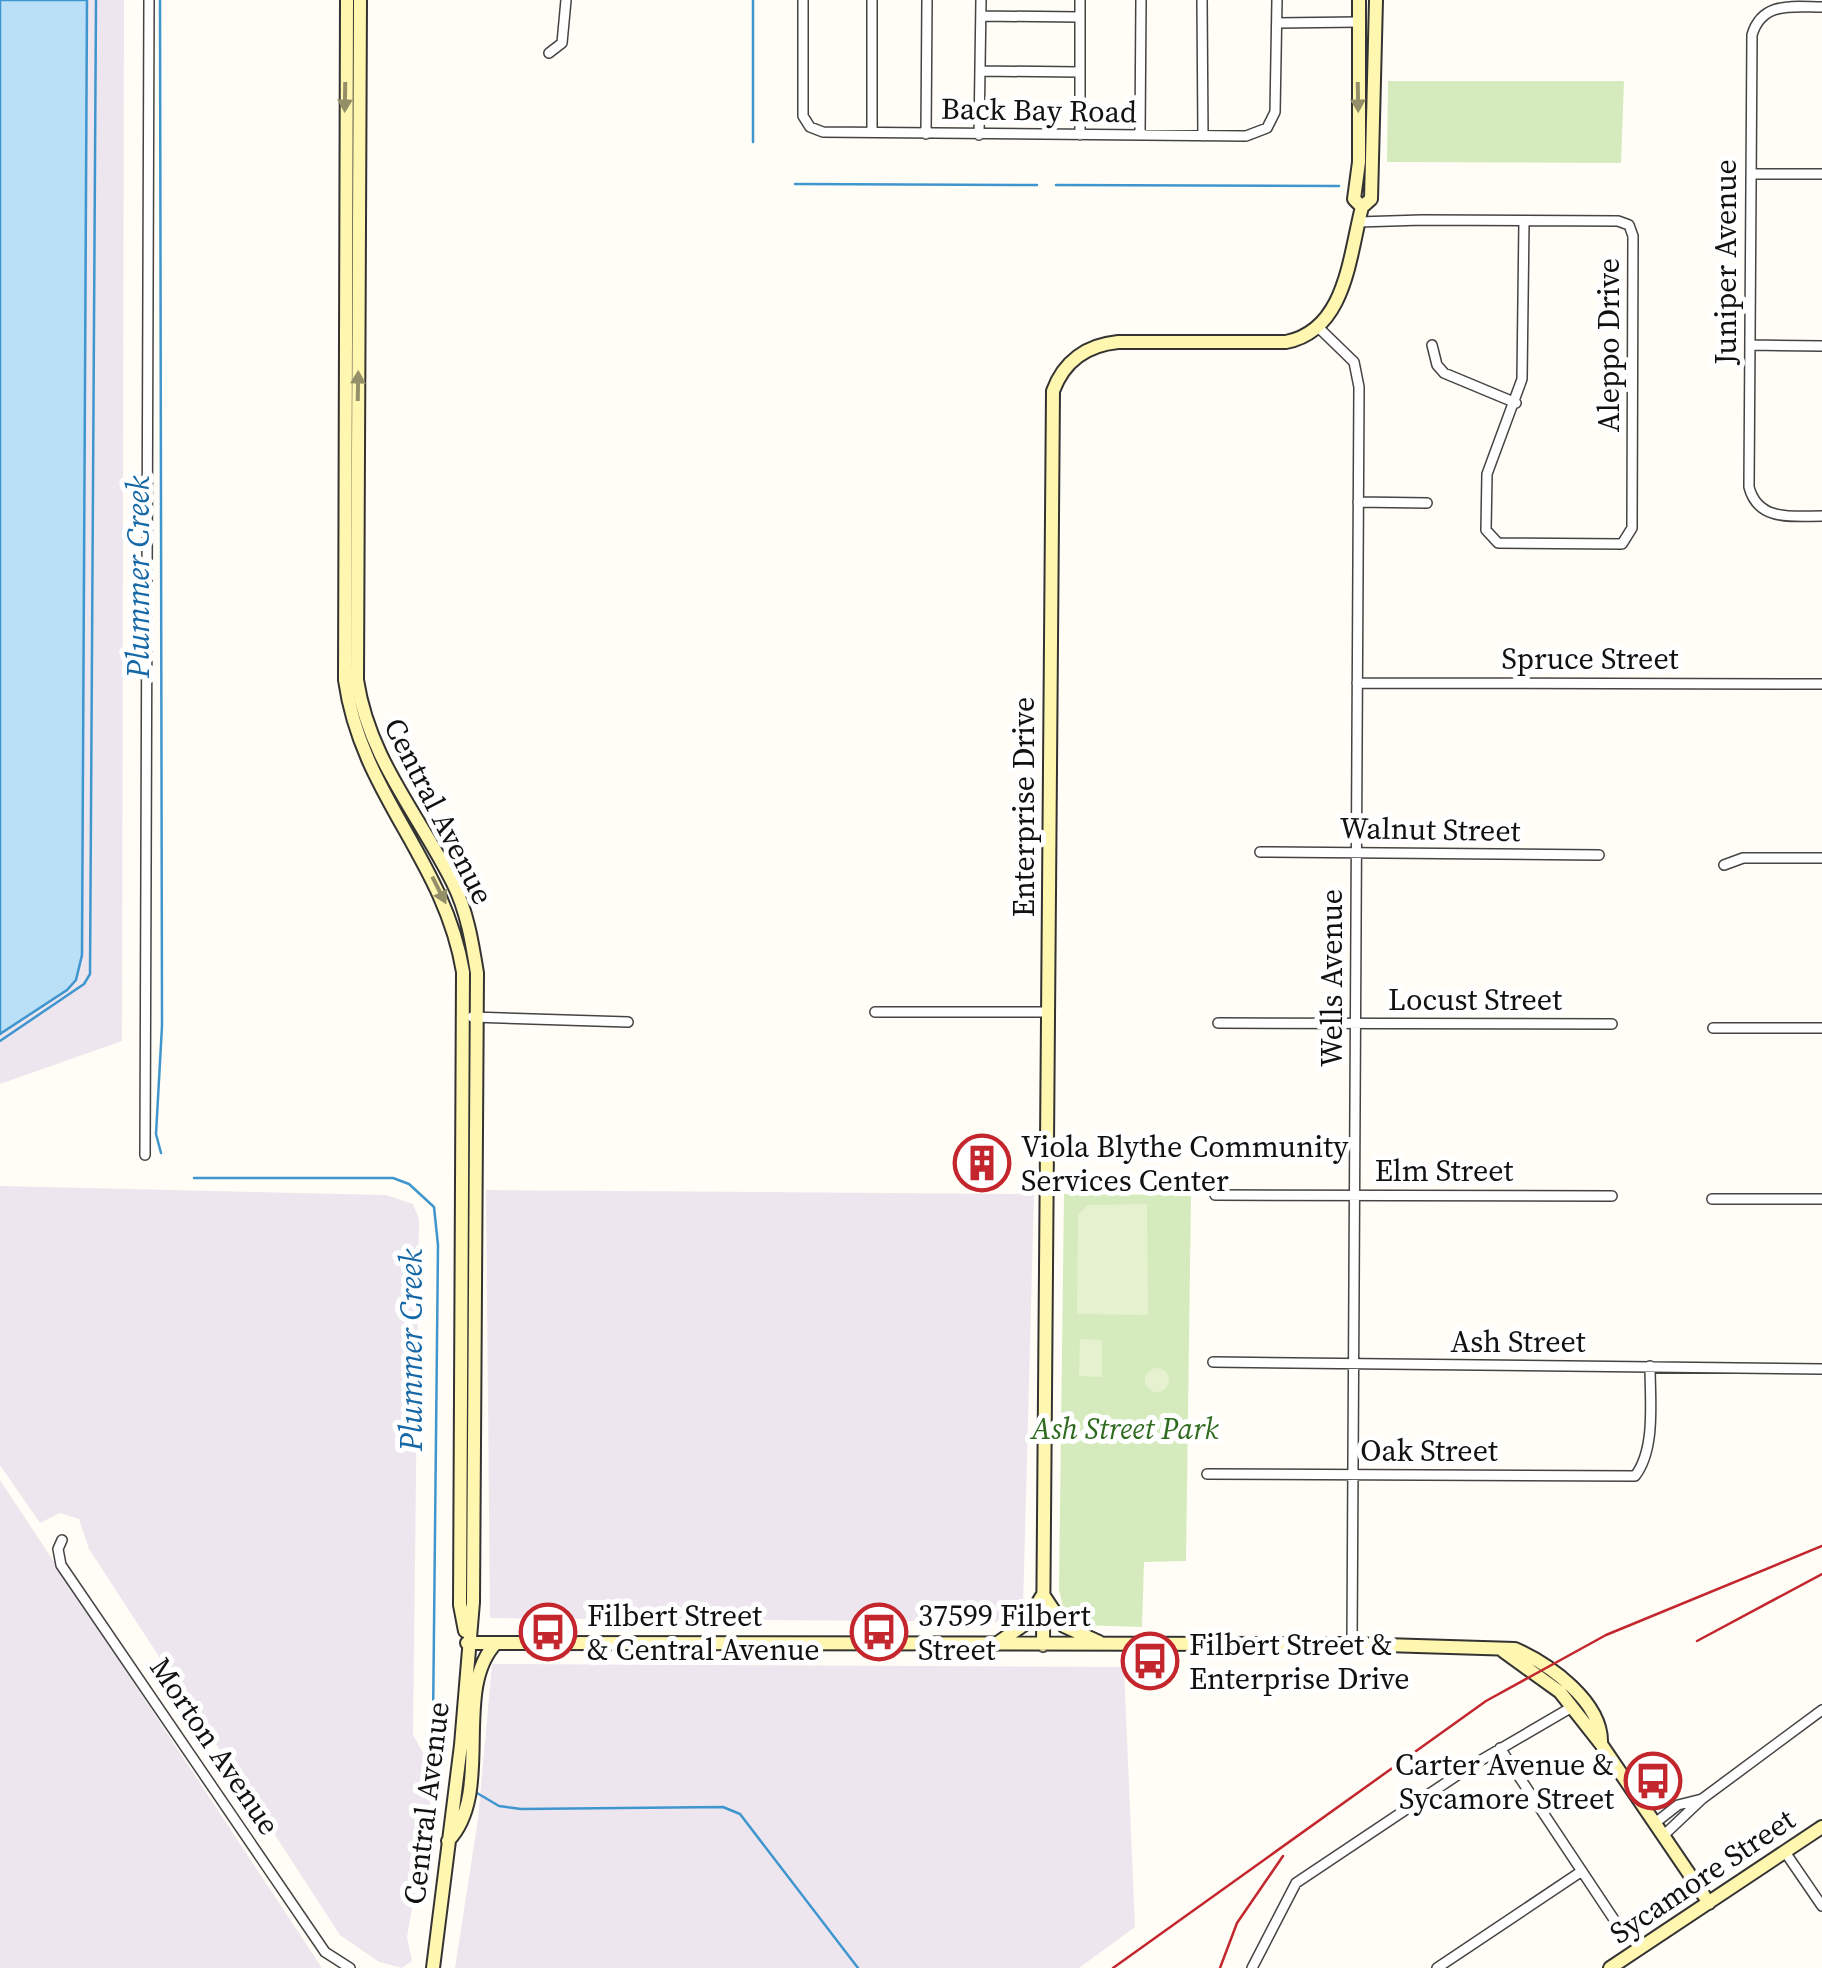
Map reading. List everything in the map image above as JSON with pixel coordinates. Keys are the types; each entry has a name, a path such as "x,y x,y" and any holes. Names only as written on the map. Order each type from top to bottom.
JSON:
{"street":[{"path":"145,1156 149,0"},
{"name":"Central Avenue","path":"347,0 345,680 351,722 370,770 450,913 470,1017 473,1602 462,1745 446,1843 433,1968"},
{"name":"Central Avenue","path":"360,0 357,680 362,715 381,763 461,901 477,973 470,1017"},
{"path":"549,53 562,43 566,0"},
{"name":"Back Bay Road","path":"804,0 803,116 810,126 823,132 1246,136 1267,128 1276,112 1276,23"},
{"path":"872,0 872,132"},
{"path":"926,134 927,0"},
{"path":"979,135 981,0"},
{"path":"1080,0 1080,136"},
{"path":"1140,136 1141,0"},
{"path":"1202,0 1203,136"},
{"path":"1277,0 1276,23 1358,22"},
{"path":"1358,0 1359,162 1354,200 1360,214"},
{"path":"1319,328 1339,295 1360,214 1371,199 1376,160 1376,0"},
{"name":"Juniper Avenue","path":"1822,7 1782,7 1760,16 1752,35 1749,487 1759,508 1780,516 1822,516"},
{"path":"981,16 1080,18"},
{"path":"980,72 1079,72"},
{"path":"1750,174 1822,174"},
{"name":"Aleppo Drive","path":"1360,214 1618,220 1632,230 1632,528 1628,540 1616,545 1492,540 1486,530 1487,474 1516,403"},
{"path":"1432,344 1437,366 1444,373 1516,403 1523,364 1524,220"},
{"name":"Wells Avenue","path":"1319,328 1346,351 1358,373 1352,1644"},
{"name":"Enterprise Drive","path":"1043,1645 1050,404 1058,376 1081,354 1105,344 1272,344 1298,340 1319,328"},
{"path":"1750,345 1822,346"},
{"path":"1358,502 1427,503"},
{"name":"Spruce Street","path":"1357,682 1822,684"},
{"name":"Walnut Street","path":"1260,852 1599,855"},
{"path":"1724,865 1744,858 1822,858"},
{"path":"875,1012 1047,1012"},
{"path":"470,1017 628,1022"},
{"name":"Locust Street","path":"1218,1024 1612,1024"},
{"path":"1713,1028 1822,1028"},
{"name":"Elm Street","path":"1215,1194 1612,1196"},
{"path":"1712,1199 1822,1199"},
{"name":"Ash Street","path":"1213,1362 1822,1369"},
{"name":"Oak Street","path":"1207,1474 1635,1476 1644,1464 1650,1366"},
{"name":"Morton Avenue","path":"62,1540 58,1549 62,1566 325,1952 350,1968"},
{"path":"996,1644 1024,1624 1043,1594 1064,1626 1104,1644"},
{"path":"446,1843 460,1830 465,1806 479,1664 496,1643"},
{"path":"467,1644 1471,1646 1503,1651 1542,1668 1582,1701 1602,1731 1601,1744"},
{"path":"1542,1668 1601,1744 1709,1903"},
{"path":"1252,1968 1296,1883 1500,1748 1572,1707"},
{"path":"1664,1836 1702,1799 1794,1735 1822,1710"},
{"path":"1500,1748 1621,1930"},
{"path":"1655,1823 1678,1805 1702,1799"},
{"name":"Sycamore Street","path":"1610,1968 1822,1826"},
{"path":"1785,1852 1822,1906"},
{"path":"1436,1968 1582,1871"}],"shaded area":[{"path":"0,0 124,0 122,1041 0,1084"},
{"path":"0,1186 386,1195 413,1204 419,1219 413,1735 435,1774 407,1937 412,1961 402,1968 379,1962 340,1935 89,1549 79,1519 60,1513 40,1523 0,1465"},
{"path":"486,1190 1034,1194 1023,1609 1011,1622 490,1618"},
{"path":"0,1480 322,1968 0,1968"},
{"path":"492,1664 1124,1667 1135,1927 1079,1968 455,1968 478,1819"}],"green space":[{"path":"1388,81 1624,81 1621,163 1387,162"},
{"name":"Ash Street Park","path":"1064,1194 1191,1195 1186,1561 1144,1562 1142,1627 1079,1625 1066,1619 1059,1590"},
{"path":"1147,1204 1148,1315 1077,1314 1078,1215 1087,1205"},
{"path":"1080,1339 1102,1340 1102,1377 1079,1376"},
{"path":"1157,1368 1169,1380 1157,1392 1145,1380"}],"water":[{"path":"0,0 87,0 82,955 76,980 67,990 0,1034"}],"waterway":[{"path":"0,1041 84,984 90,974 96,0"},
{"name":"Plummer Creek","path":"160,0 162,1026 156,1134 161,1153"},
{"path":"753,0 753,142"},
{"path":"795,184 1037,185"},
{"path":"1056,185 1339,186"},
{"name":"Plummer Creek","path":"194,1178 393,1178 409,1184 434,1207 438,1245 433,1724 439,1742"},
{"name":"Plummer Creek","path":"477,1793 499,1806 521,1809 723,1807 740,1814 858,1968"}],"railway":[{"path":"1113,1968 1486,1701 1606,1635 1822,1546"},
{"path":"1697,1641 1822,1574"},
{"path":"1220,1968 1237,1923 1283,1856"}],"place":[{"name":"Viola Blythe Community Services Center","path":"982,1163"},
{"name":"Filbert Street & Central Avenue","path":"548,1632"},
{"name":"37599 Filbert Street","path":"879,1632"},
{"name":"Filbert Street & Enterprise Drive","path":"1150,1661"},
{"name":"Carter Avenue & Sycamore Street","path":"1653,1781"}]}
